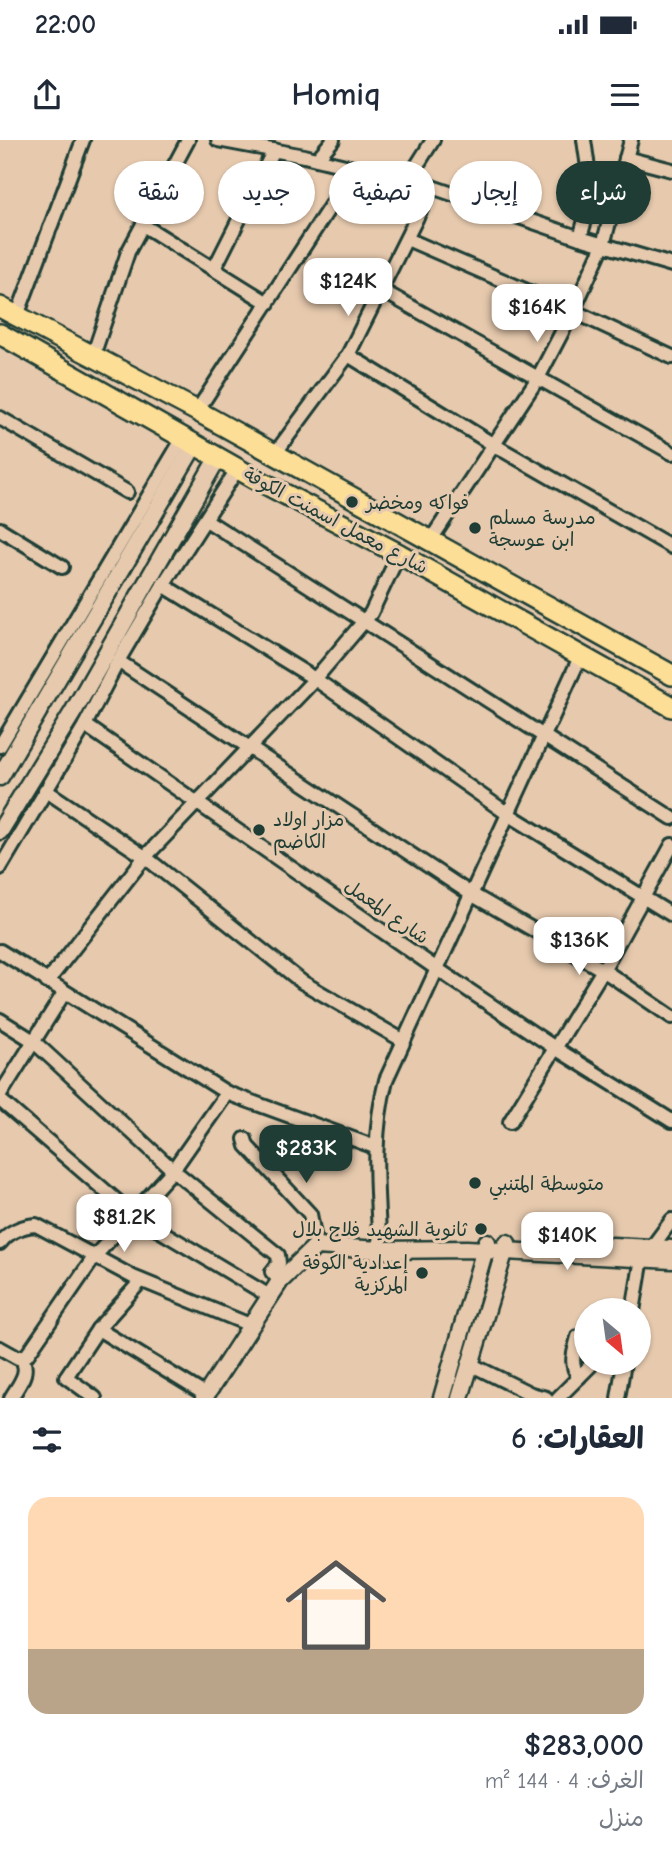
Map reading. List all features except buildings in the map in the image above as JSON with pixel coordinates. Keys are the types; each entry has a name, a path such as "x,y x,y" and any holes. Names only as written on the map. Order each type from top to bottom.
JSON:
{"main road":[{"name":"شارع معمل اسمنت الكوفة","path":"8,312 189,407 672,675"},
{"name":"شارع معمل اسمنت الكوفة","path":"0,334 672,707"},
{"path":"124,405 135,398 139,381"},
{"path":"182,437 168,413 189,407"}],"street":[{"path":"8,312 83,140"},
{"path":"93,356 128,252 188,140"},
{"path":"218,140 258,143 274,150 329,162"},
{"path":"317,159 333,140"},
{"path":"420,161 433,140"},
{"path":"580,238 593,195 584,140"},
{"path":"430,541 538,378 573,311 603,245 631,140"},
{"path":"214,269 274,150"},
{"path":"626,158 672,170"},
{"path":"435,188 580,238 672,265"},
{"path":"189,407 268,303 329,208"},
{"path":"274,455 348,355 414,224"},
{"path":"143,225 268,303"},
{"path":"407,239 672,357"},
{"path":"381,290 672,453"},
{"path":"348,355 494,445 672,547"},
{"path":"0,418 127,492"},
{"path":"0,746 69,646 179,472 182,437"},
{"path":"0,777 182,437"},
{"path":"0,868 85,725 112,662 218,457"},
{"path":"0,831 238,468"},
{"path":"179,472 202,484"},
{"path":"206,520 672,818"},
{"path":"0,529 62,567"},
{"path":"47,982 145,856 315,679 365,621 399,554"},
{"path":"163,585 315,679 508,814 672,915"},
{"path":"380,1250 375,1147 378,1110 386,1080 581,655"},
{"path":"112,662 471,894 603,970 672,1017"},
{"name":"شارع المعمل","path":"85,725 437,969 555,1048 672,1121"},
{"path":"45,790 145,856 302,982 404,1041"},
{"path":"510,1122 603,970 672,845"},
{"path":"0,951 227,1093 375,1147"},
{"path":"0,1095 32,1040 64,993"},
{"path":"0,1020 32,1040 173,1170 278,1255 279,1263 272,1272 280,1281"},
{"path":"0,1348 18,1358 27,1355 95,1256 173,1170 227,1093"},
{"path":"0,1100 132,1214 271,1297"},
{"path":"245,1139 247,1146 310,1214 316,1246"},
{"path":"636,1298 647,1253 672,1220"},
{"path":"0,1243 24,1226 36,1225 141,1281 250,1325"},
{"path":"98,1329 205,1397 280,1281 316,1246 380,1250 507,1247 647,1253 672,1260"},
{"path":"442,1398 486,1247"},
{"path":"460,1398 507,1247"},
{"path":"647,1253 672,1248"},
{"path":"95,1398 66,1377 98,1329 141,1281"},
{"path":"574,1354 574,1371"},
{"path":"11,1398 26,1370 21,1357"},
{"path":"471,1364 531,1394 546,1398"},
{"path":"618,1398 622,1376"},
{"path":"558,1398 579,1377"}],"place":[{"name":"فواكه ومخضر","path":"352,502"},
{"name":"مدرسة مسلم ابن عوسجة","path":"475,528"},
{"name":"مزار اولاد الكاضم","path":"259,830"},
{"name":"متوسطة المتنبي","path":"475,1183"},
{"name":"ثانوية الشهيد فلاح بلال","path":"481,1229"},
{"name":"إعدادية الكوفة المركزية","path":"422,1273"}]}
